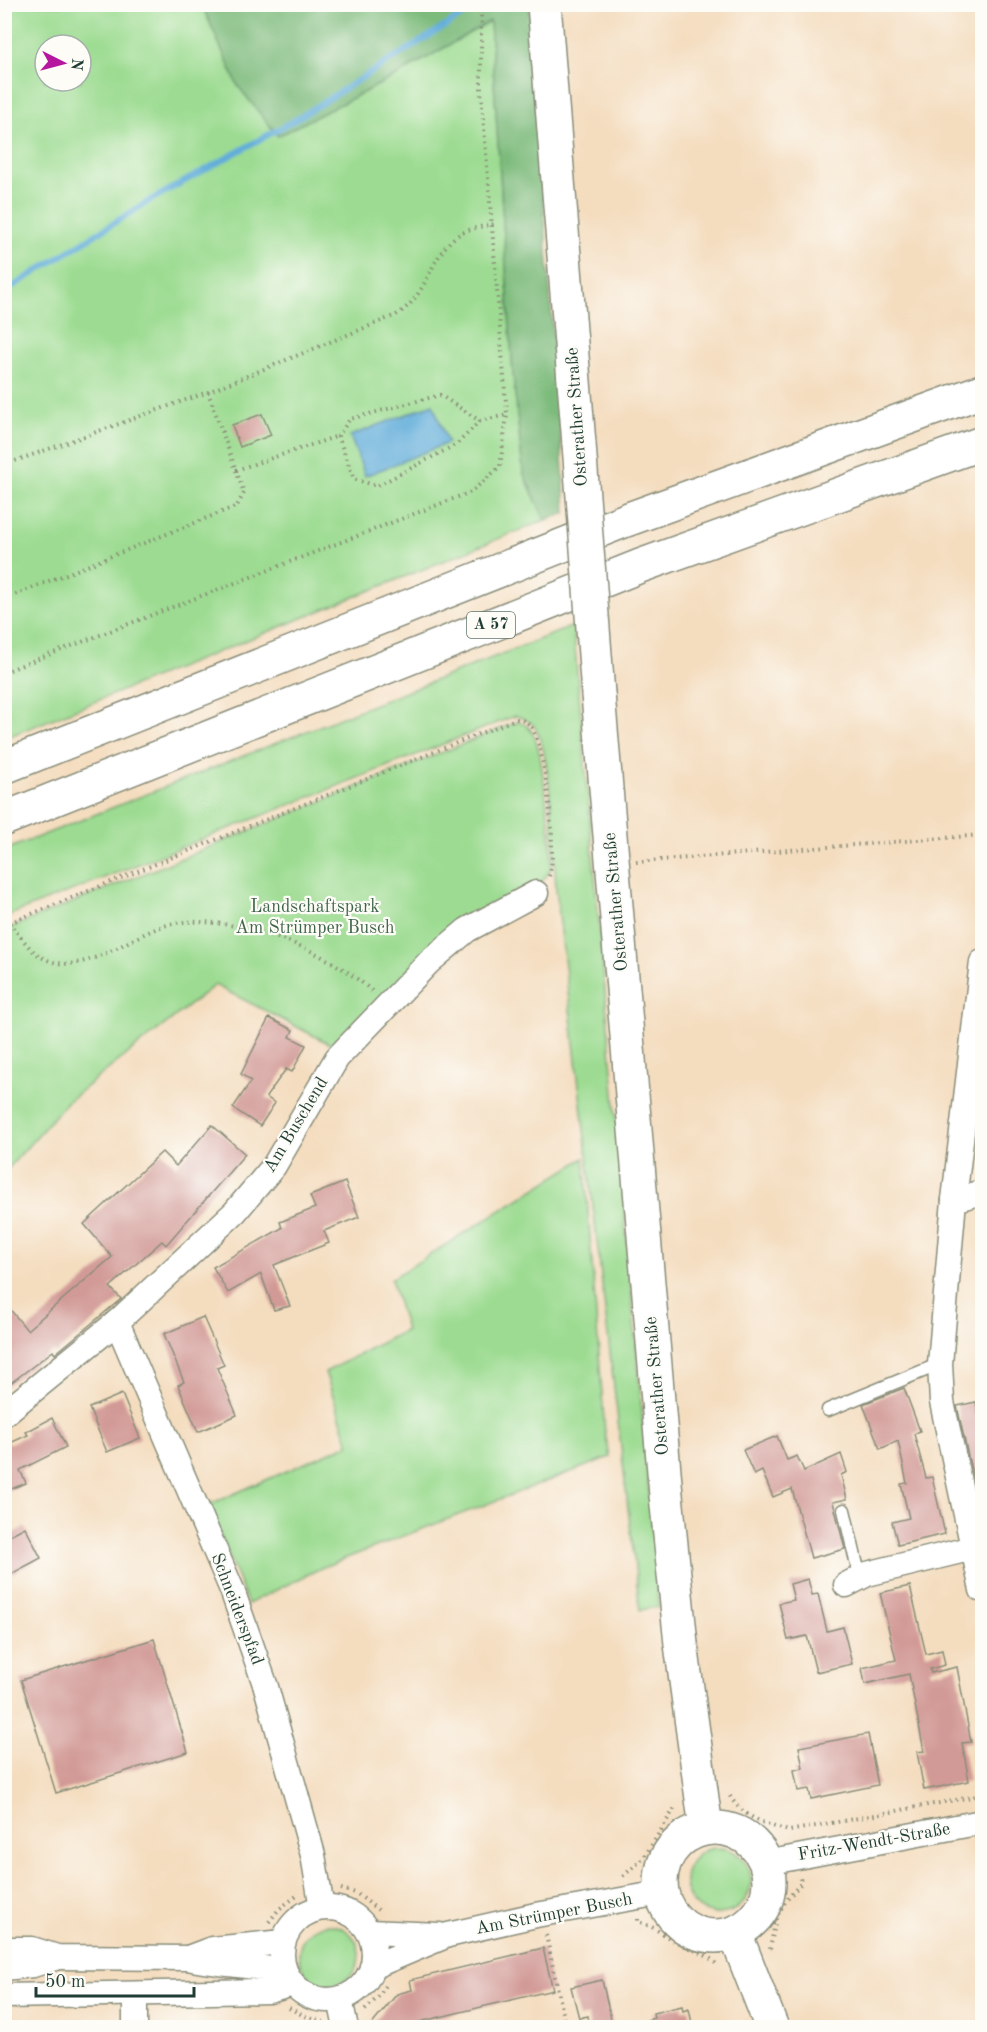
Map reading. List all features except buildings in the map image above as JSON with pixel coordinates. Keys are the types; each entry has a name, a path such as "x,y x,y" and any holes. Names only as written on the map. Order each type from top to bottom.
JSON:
{"main road":[{"name":"Osterather Straße","path":"544,4 598,694 666,1495 703,1813"},
{"name":"A 57","path":"4,767 627,520 982,391"},
{"name":"A 57","path":"4,819 640,566 982,443"},
{"path":"703,1813 725,1828 742,1834 757,1846 766,1863 770,1879 768,1896 761,1911 750,1924 735,1933 717,1936 698,1934 684,1927 669,1912 661,1893 661,1875 666,1858 675,1844 689,1833 703,1813"},
{"path":"735,1933 772,2028"}],"street":[{"name":"Am Buschend","path":"4,1414 117,1323 236,1212 274,1166 337,1058 429,962 467,930 536,893"},
{"path":"982,963 954,1200 940,1364 942,1402 982,1590"},
{"path":"954,1200 982,1192"},
{"name":"Schneiderspfad","path":"117,1323 236,1600 266,1687 313,1855 320,1899"},
{"path":"853,1582 973,1548"},
{"name":"Fritz-Wendt-Straße","path":"766,1863 982,1822"},
{"name":"Am Strümper Busch","path":"372,1966 395,1945 536,1915 661,1893"},
{"path":"4,1949 32,1949 57,1957 188,1959 214,1964 262,1966 288,1978 314,1999 344,2015 372,1966 374,1955 369,1932 349,1913 320,1899 273,1944 212,1949 188,1959"},
{"name":"Am Strümper Busch","path":"369,1932 395,1945"},
{"path":"273,1944 281,1957 288,1978"},
{"path":"4,1968 33,1965 57,1957"},
{"path":"4,1996 269,1991 288,1978"},
{"path":"135,1995 135,2028"}],"lane":[{"path":"828,1410 940,1364"},
{"path":"844,1510 853,1582"}],"path":[{"path":"4,672 471,492 501,467 507,415 494,224 481,90 481,4"},
{"path":"6,464 208,392 411,306 453,239 466,231 494,224"},
{"path":"4,599 237,506 244,493 208,392"},
{"path":"236,470 338,436 350,419 440,395 480,421"},
{"path":"338,436 354,479 377,486 457,444 480,421 507,415"},
{"path":"387,1005 333,960 298,945 233,927 182,922 149,931 110,952 78,964 55,962 32,950 7,924 516,719 532,727 540,744 548,802 553,867 548,880 536,893"},
{"path":"634,862 982,835"},
{"path":"615,1879 630,1871 643,1859 669,1821 676,1805 703,1813 728,1791 737,1807 744,1812 768,1825 789,1831 982,1795"},
{"path":"269,1991 283,2004 308,2018 327,2022 344,2015 359,2014 379,1996 388,1979 399,1968 392,1926 364,1898 337,1888 320,1899 296,1896 279,1909 268,1924 273,1944"},
{"path":"545,1934 565,2023 562,2028"}],"green space":[{"path":"5,5 202,5 238,86 394,77 490,21 513,374 523,472 545,520 5,738"},
{"path":"202,5 529,5 566,513 545,520 523,472 513,374 490,21 394,77 278,136 238,86"},
{"path":"573,626 659,1607 640,1610 556,889 548,777 539,736 533,725 516,716 507,719 5,917 5,850"},
{"name":"Landschaftspark Am Strümper Busch","path":"517,722 527,726 534,736 544,786 551,868 540,883 336,1047 215,985 68,1101 5,1172 5,930"},
{"path":"584,1158 605,1433 610,1457 323,1567 248,1604 208,1505 349,1444 325,1372 406,1330 391,1279"},
{"path":"712,1848 724,1848 736,1853 746,1863 751,1881 749,1894 736,1909 724,1914 712,1914 700,1909 690,1899 685,1887 685,1875 690,1863 700,1853"},
{"path":"329,1925 346,1930 354,1938 359,1955 354,1972 346,1980 329,1985 312,1980 304,1972 299,1955 304,1938 312,1930"}],"water":[{"path":"433,404 448,443 365,476 350,436"}],"waterway":[{"path":"4,292 149,201 293,121 466,13"}]}
